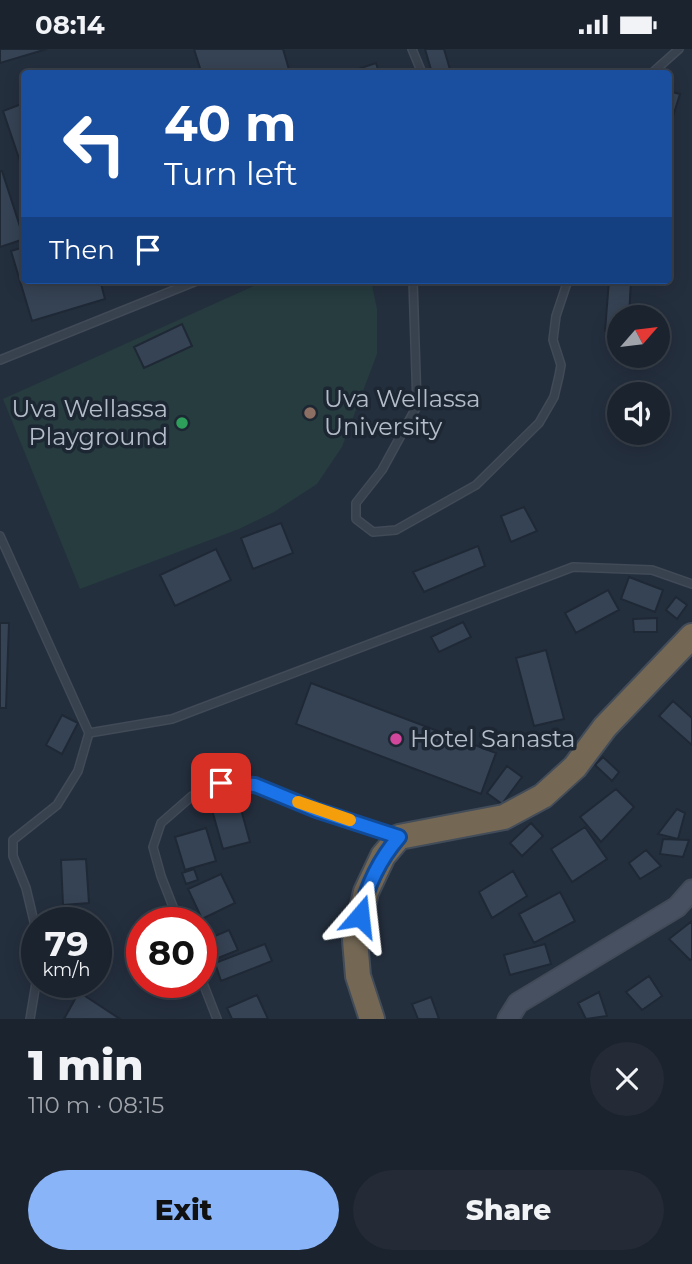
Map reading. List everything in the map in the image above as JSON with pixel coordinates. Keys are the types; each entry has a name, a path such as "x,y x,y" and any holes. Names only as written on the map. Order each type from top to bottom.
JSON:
{"highway":[{"path":"372,1019 358,977 355,940 366,892 383,856 399,837 504,817 543,796 575,767 605,727 692,636"}],"street":[{"path":"508,1019 518,1003 677,907 692,890"}],"lane":[{"path":"412,49 421,70"},
{"path":"655,70 678,49"},
{"path":"0,360 189,284"},
{"path":"413,284 416,406 382,470 356,503 356,519 373,532 396,530 477,485 539,423 554,397 559,376 561,365 553,339 556,316 567,284"},
{"path":"0,536 89,733 78,771 58,805 13,840 13,856 26,887 31,907"},
{"path":"89,733 172,719 573,567 652,570 692,585"},
{"path":"173,907 153,847 161,823 192,796 221,783 255,785 316,810 399,837"},
{"path":"30,1019 34,998"},
{"path":"209,998 217,1019"}],"green space":[{"name":"Uva Wellassa Playground","path":"258,284 372,284 377,309 377,354 342,447 317,484 274,512 239,529 80,589 3,399"}],"building":[{"path":"0,49 47,49 0,63"},
{"path":"194,49 283,49 289,70 199,70"},
{"path":"425,49 444,49 450,70 431,70"},
{"path":"376,63 378,70 355,70"},
{"path":"672,92 680,94 672,119"},
{"path":"21,104 21,164 3,111"},
{"path":"2,171 21,230 21,240 0,247"},
{"path":"21,248 21,284 101,284 105,299 32,321 11,251"},
{"path":"609,284 631,284 630,305 607,305"},
{"path":"182,324 192,346 144,368 134,347"},
{"path":"524,507 537,531 511,542 501,516"},
{"path":"281,523 293,553 253,569 241,538"},
{"path":"478,546 485,566 424,592 413,572"},
{"path":"216,549 231,580 175,606 160,575"},
{"path":"629,577 663,590 655,612 621,599"},
{"path":"608,590 619,610 576,633 565,613"},
{"path":"676,597 687,605 677,619 666,610"},
{"path":"657,618 657,632 634,632 633,619"},
{"path":"463,622 471,637 439,652 431,637"},
{"path":"0,623 9,623 6,708 0,708"},
{"path":"546,650 564,719 534,726 516,658"},
{"name":"Hotel Sanasta","path":"311,683 496,753 481,794 296,724"},
{"path":"673,701 692,718 692,745 659,716"},
{"path":"62,715 78,723 62,754 46,745"},
{"path":"603,757 619,772 612,781 595,765"},
{"path":"507,766 522,777 502,804 487,793"},
{"path":"616,789 634,807 601,842 580,817"},
{"path":"239,802 250,842 223,849 212,810"},
{"path":"677,809 685,813 678,839 658,834"},
{"path":"531,823 543,836 522,856 510,843"},
{"path":"585,827 607,859 572,882 551,849"},
{"path":"206,828 216,861 185,870 175,837"},
{"path":"663,839 689,840 683,857 660,854"},
{"path":"646,850 661,866 640,879 629,863"},
{"path":"86,859 89,903 63,905 61,860"},
{"path":"194,869 198,880 186,884 182,873"},
{"path":"513,871 527,896 492,918 479,892"},
{"path":"221,874 235,903 217,912 217,907 196,907 188,889"},
{"path":"560,892 575,921 534,943 519,914"},
{"path":"692,921 692,959 690,960 669,939"},
{"path":"229,930 238,950 217,959 217,935"},
{"path":"265,944 272,961 221,981 217,962"},
{"path":"545,944 551,964 510,975 504,955"},
{"path":"649,976 662,996 642,1010 626,992"},
{"path":"599,992 607,1016 586,1019 578,1003"},
{"path":"257,995 268,1019 232,1019 227,1008"},
{"path":"431,997 439,1019 418,1019 412,1004"},
{"path":"76,998 88,998 120,1019 64,1019"}],"slow traffic":[{"path":"298,802 350,820"}],"place":[{"name":"Uva Wellassa University","path":"310,413"},
{"name":"Uva Wellassa Playground","path":"182,423"},
{"name":"Hotel Sanasta","path":"396,739"}],"route":[{"path":"221,783 255,785 316,810 399,837 383,856 366,892 360,916"}]}
